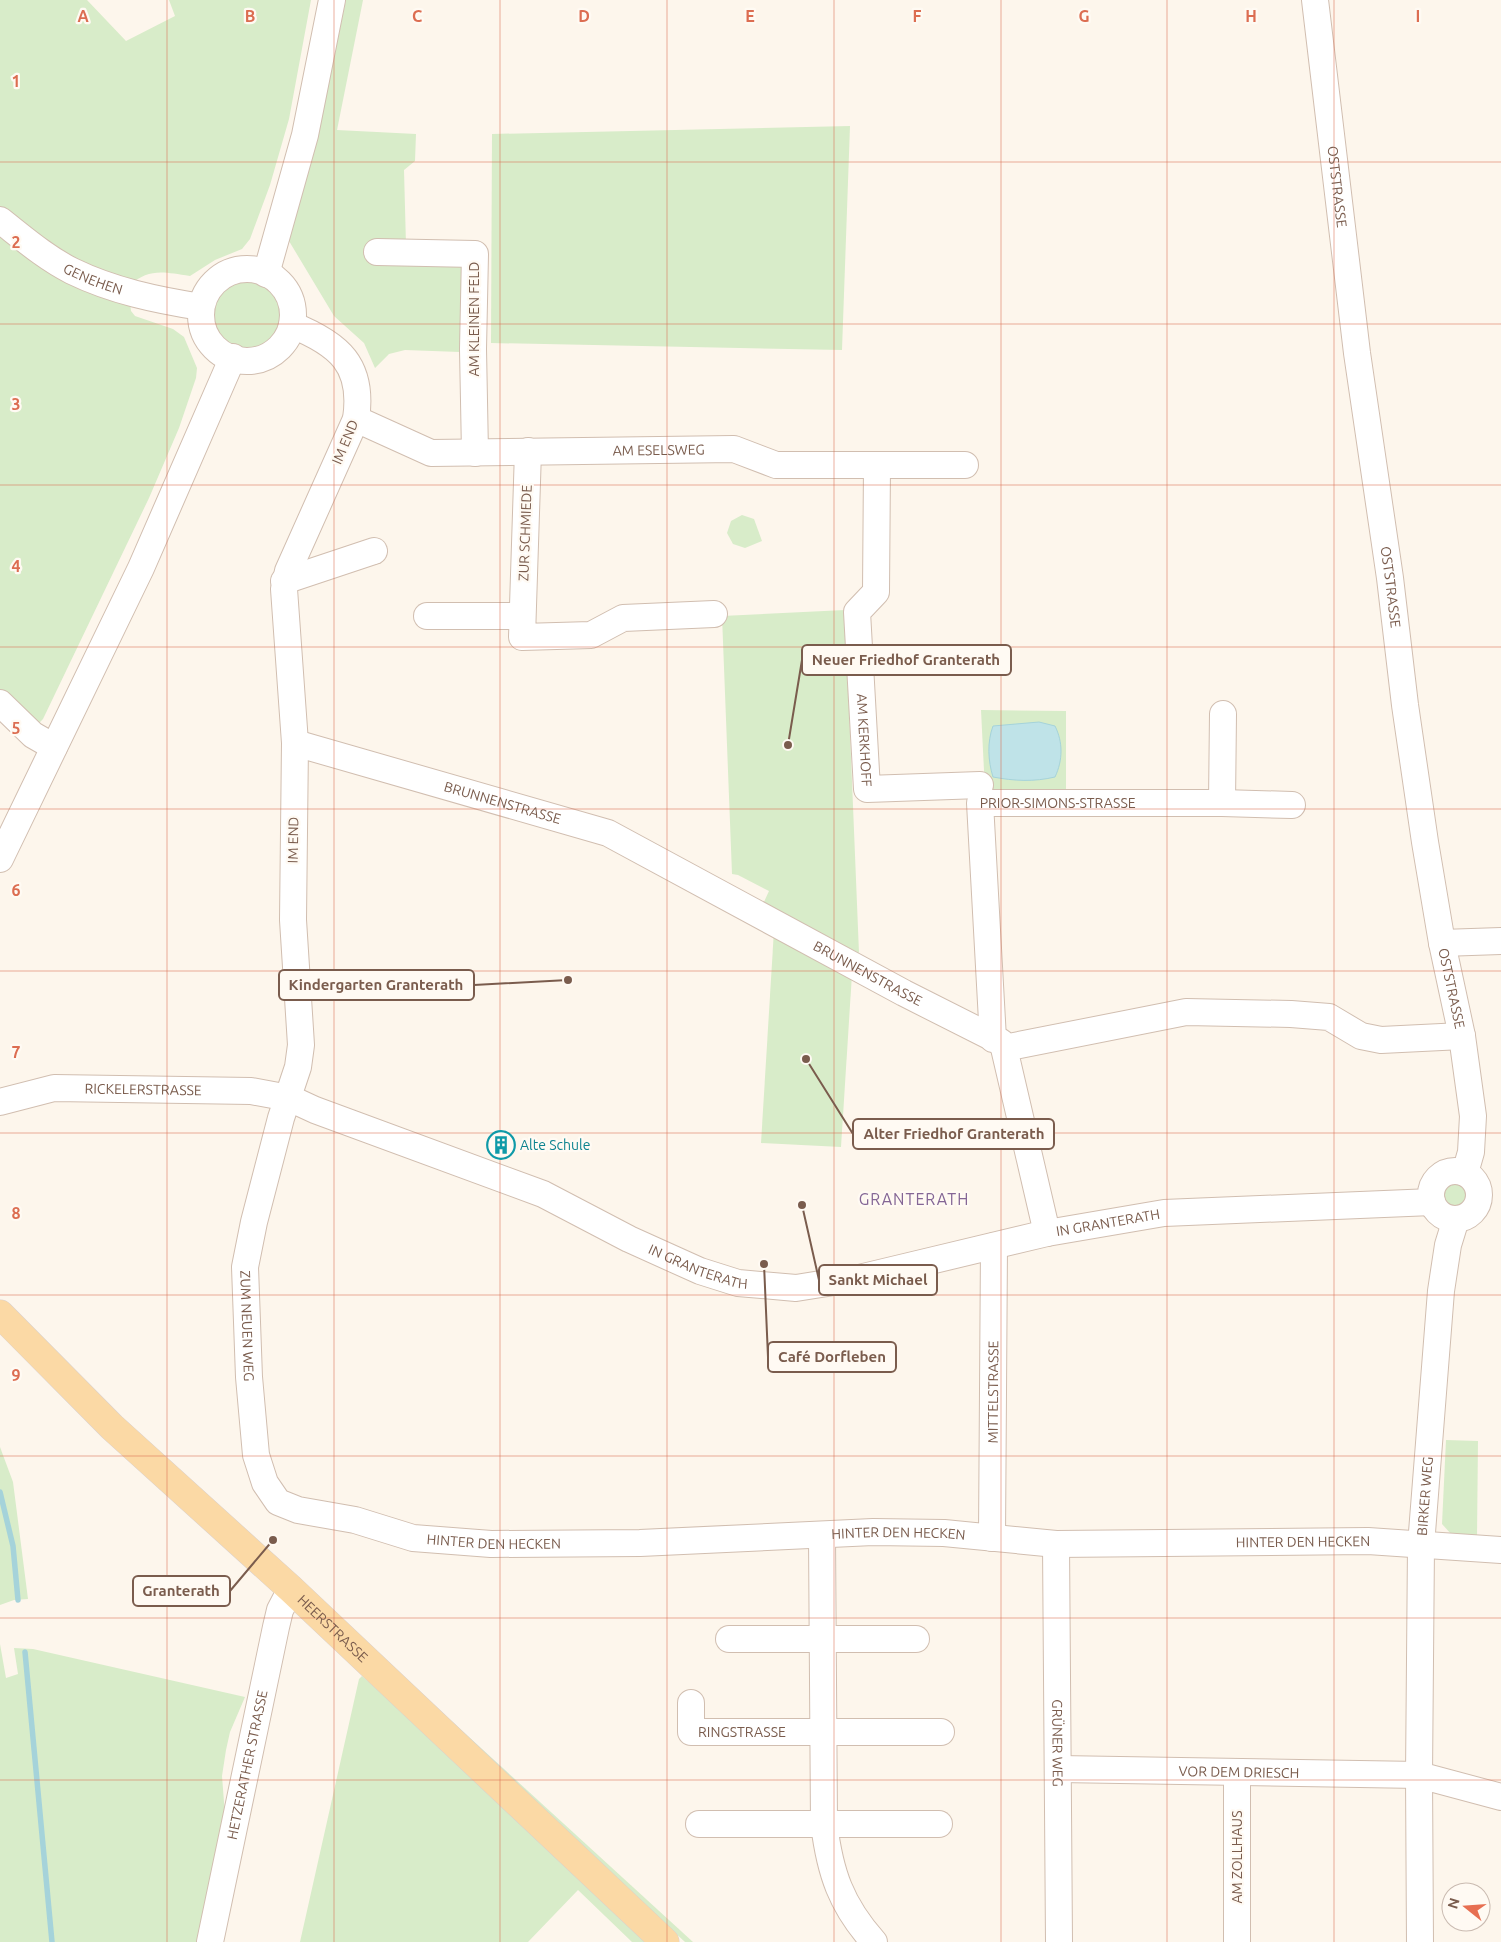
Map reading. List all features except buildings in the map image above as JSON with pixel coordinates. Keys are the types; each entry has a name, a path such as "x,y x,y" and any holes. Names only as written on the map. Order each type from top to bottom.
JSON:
{"main road":[{"name":"HEERSTRASSE","path":"0,1314 112,1427 292,1589 665,1942"}],"street":[{"path":"266,274 304,135 332,0"},
{"name":"OSTSTRASSE","path":"1315,0 1357,353 1390,578 1404,705 1442,943 1462,1036 1473,1116 1471,1152 1465,1173"},
{"name":"GENEHEN","path":"0,220 33,246 71,270 103,284 156,299 201,307"},
{"name":"AM KLEINEN FELD","path":"377,252 475,254 475,453"},
{"path":"241,269 266,274 282,285 289,295 294,317 292,326 285,342 275,352 262,358 247,360 233,358 219,351 210,342 201,320 201,307 208,289 222,276 241,269"},
{"name":"IM END","path":"289,1098 301,1045 293,920 294,743 284,581 356,419 359,400 356,382 350,367 333,345 292,326"},
{"path":"0,859 142,568 233,358"},
{"name":"AM ESELSWEG","path":"356,419 431,453 734,449 776,465 965,465"},
{"name":"ZUR SCHMIEDE","path":"528,451 522,637 591,635 623,618 714,614"},
{"name":"AM KERKHOFF","path":"877,466 876,592 857,612 867,789 980,785"},
{"path":"284,581 374,551"},
{"path":"427,616 522,616"},
{"path":"0,703 33,735 54,747"},
{"path":"1222,803 1223,714"},
{"name":"BRUNNENSTRASSE","path":"294,743 608,833 999,1043"},
{"name":"PRIOR-SIMONS-STRASSE","path":"1047,1233 999,1043 980,803 1222,803 1292,805"},
{"path":"1442,943 1501,941"},
{"path":"999,1043 1186,1012 1291,1014 1329,1017 1361,1036 1381,1040 1462,1036"},
{"name":"RICKELERSTRASSE","path":"0,1102 54,1088 251,1091 289,1098"},
{"name":"IN GRANTERATH","path":"289,1098 315,1110 543,1194 629,1239 700,1272 738,1283 796,1288 860,1278 1047,1233 1164,1213 1432,1202"},
{"name":"ZUM NEUEN WEG","path":"289,1098 278,1128 245,1267 249,1377 256,1455 265,1483 278,1502 298,1510"},
{"path":"1450,1171 1465,1173 1490,1198 1462,1218 1456,1219 1443,1216 1432,1202 1431,1190 1437,1178 1450,1171"},
{"name":"BIRKER WEG","path":"1420,1942 1421,1546 1441,1291 1448,1245 1456,1219"},
{"name":"MITTELSTRASSE","path":"992,1538 994,1246"},
{"name":"HINTER DEN HECKEN","path":"298,1510 355,1520 413,1538 491,1544 640,1543 822,1536 873,1532 944,1533 1056,1544 1368,1541 1501,1550"},
{"path":"822,1536 824,1824 832,1872 842,1898 857,1923 874,1942"},
{"name":"GRÜNER WEG","path":"1056,1544 1059,1942"},
{"name":"HETZERATHER STRASSE","path":"210,1942 276,1627 280,1610 292,1589"},
{"path":"729,1640 916,1639"},
{"name":"RINGSTRASSE","path":"691,1703 690,1732 941,1732"},
{"name":"VOR DEM DRIESCH","path":"1059,1769 1419,1775"},
{"name":"AM ZOLLHAUS","path":"1237,1773 1237,1942"},
{"path":"1419,1775 1501,1797"},
{"path":"699,1824 939,1824"}],"green space":[{"path":"0,0 87,0 126,41 175,16 169,0 311,0 289,119 270,185 250,239 242,249 215,260 190,276 172,273 150,274 143,276 128,286 75,262 0,212"},
{"path":"346,0 363,0 337,130 416,134 415,161 404,170 406,245 462,267 460,352 405,350 389,354 375,368 364,343 334,316 289,241 319,130"},
{"path":"850,126 842,350 491,343 492,134"},
{"path":"0,230 130,302 131,311 135,316 173,329 184,337 197,368 196,378 179,428 149,498 43,719 37,725 0,692"},
{"path":"254,276 273,286 281,298 283,312 281,326 273,338 261,346 240,348 221,338 213,326 211,305 221,286 233,278"},
{"path":"742,515 754,519 762,541 745,548 733,544 727,533 731,521"},
{"path":"845,610 859,953 763,904 769,891 738,875 732,874 722,616"},
{"path":"981,710 1066,711 1066,792 985,791"},
{"path":"774,930 852,974 841,1147 761,1143"},
{"path":"1454,1183 1462,1187 1466,1195 1462,1203 1454,1207 1446,1203 1442,1195 1446,1187"},
{"path":"1446,1440 1478,1441 1477,1538 1452,1535 1442,1524"},
{"path":"0,1447 13,1482 28,1599 14,1600 0,1605"},
{"path":"0,1644 6,1678 18,1674 14,1648 33,1649 245,1697 230,1732 226,1750 222,1776 225,1815 199,1942 0,1942"},
{"path":"362,1676 465,1767 650,1942 632,1942 578,1890 528,1942 300,1942 359,1679"},
{"path":"424,1703 434,1705 693,1942 685,1942"}],"water":[{"path":"1039,722 1055,726 1060,738 1061,758 1055,777 1024,780 993,777 989,752 993,726"}],"waterway":[{"path":"0,1492 13,1546 18,1600"},
{"path":"25,1652 52,1942"}],"place":[{"name":"Neuer Friedhof Granterath","path":"788,745"},
{"name":"Kindergarten Granterath","path":"568,980"},
{"name":"Alter Friedhof Granterath","path":"806,1059"},
{"name":"Alte Schule","path":"501,1145"},
{"name":"Sankt Michael","path":"802,1205"},
{"name":"Café Dorfleben","path":"764,1264"},
{"name":"Granterath","path":"273,1540"}],"district":[{"name":"GRANTERATH","path":"914,1199"}]}
